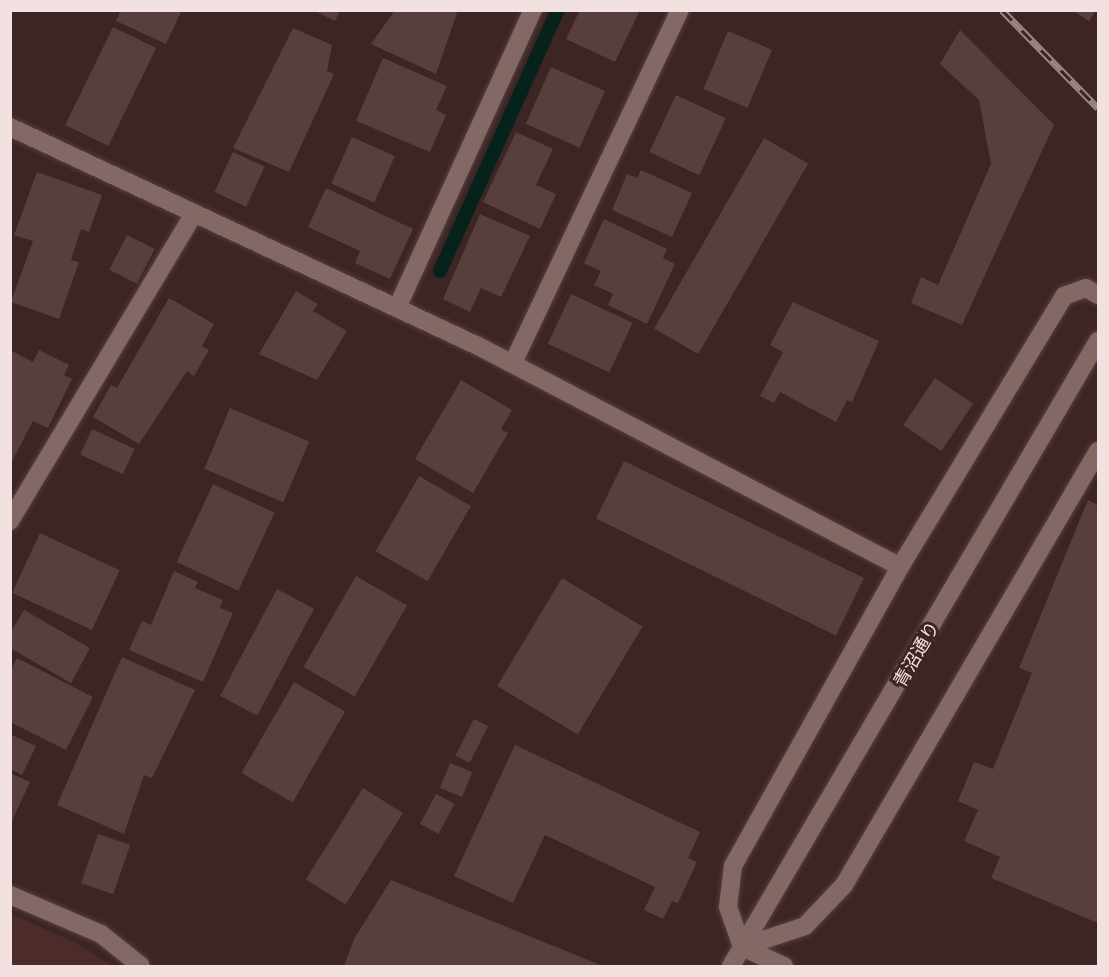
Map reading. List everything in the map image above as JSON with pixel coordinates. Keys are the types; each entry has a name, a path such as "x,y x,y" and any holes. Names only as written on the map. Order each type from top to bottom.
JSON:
{"street":[{"path":"397,308 533,10"},
{"path":"513,363 680,10"},
{"path":"10,127 513,363 900,567"},
{"path":"10,521 193,214"},
{"path":"784,966 742,947 728,907 733,866 900,567 1064,296 1086,288 1098,295"},
{"name":"青沼通り","path":"731,966 790,870 1098,341"},
{"path":"742,947 805,926 844,885 1098,452"},
{"path":"10,895 101,934 141,966"}],"shaded area":[{"path":"11,914 72,941 113,966 11,966"}],"building":[{"path":"121,10 182,10 166,44 116,21"},
{"path":"313,10 340,10 335,21"},
{"path":"395,10 458,10 436,74 371,44"},
{"path":"580,10 640,10 615,62 566,39"},
{"path":"1072,10 1096,10 1089,21"},
{"path":"113,27 156,48 108,146 65,125"},
{"path":"293,28 332,45 327,71 334,74 289,172 233,148"},
{"path":"960,30 1054,125 962,325 911,303 921,277 938,285 991,164 979,100 940,64"},
{"path":"728,31 772,50 748,108 703,89"},
{"path":"383,58 447,86 436,110 446,115 430,152 356,121"},
{"path":"551,67 605,91 580,148 526,124"},
{"path":"676,95 726,118 699,175 649,152"},
{"path":"516,132 553,149 536,185 556,194 540,229 483,202"},
{"path":"352,137 395,156 374,203 331,184"},
{"path":"764,138 808,163 698,354 654,329"},
{"path":"233,152 265,167 246,207 214,192"},
{"path":"641,170 692,193 672,237 612,210 627,174 637,178"},
{"path":"37,172 102,195 89,232 81,229 71,260 79,262 59,319 11,302 33,241 14,235"},
{"path":"326,188 413,229 390,279 355,263 360,251 308,227"},
{"path":"480,214 530,236 501,297 481,288 470,312 443,299"},
{"path":"604,219 667,249 663,258 675,264 647,324 608,305 613,294 594,285 601,271 584,263"},
{"path":"127,235 155,249 137,284 109,270"},
{"path":"296,291 318,304 313,311 347,331 317,380 259,354"},
{"path":"571,294 633,323 609,373 548,344"},
{"path":"169,298 214,324 202,346 209,350 194,376 187,371 139,444 93,417 111,385 117,388"},
{"path":"793,302 879,341 852,402 847,400 836,422 780,392 774,403 760,396 783,352 770,345"},
{"path":"10,350 33,362 39,350 69,365 64,375 72,379 48,428 33,421 10,465"},
{"path":"935,378 973,404 941,451 903,425"},
{"path":"461,380 512,410 501,429 508,433 473,493 415,459"},
{"path":"230,408 309,442 283,502 204,469"},
{"path":"92,429 135,449 123,474 80,454"},
{"path":"624,461 864,578 836,636 596,519"},
{"path":"419,476 471,506 427,581 376,551"},
{"path":"213,484 275,513 238,591 177,562"},
{"path":"1088,500 1098,505 1098,923 991,878 1000,857 964,841 978,810 958,801 974,762 993,769 1032,673 1019,668"},
{"path":"40,533 120,570 92,630 12,593"},
{"path":"174,571 198,582 195,588 223,600 220,608 233,613 203,682 129,650 142,621 151,625"},
{"path":"356,576 407,606 355,696 304,667"},
{"path":"562,578 643,626 578,734 497,686"},
{"path":"277,589 314,609 257,716 220,696"},
{"path":"24,610 90,648 71,683 10,648 10,633"},
{"path":"122,657 195,690 152,778 144,775 124,834 57,805"},
{"path":"17,658 93,697 66,750 10,722 10,671"},
{"path":"294,682 345,712 293,802 242,773"},
{"path":"474,719 488,726 470,763 455,756"},
{"path":"10,734 36,746 22,775 10,769"},
{"path":"515,745 700,832 688,858 697,862 678,903 672,901 663,919 644,910 655,887 545,835 513,903 454,876"},
{"path":"450,763 472,772 462,797 440,788"},
{"path":"10,773 30,782 10,825"},
{"path":"363,788 403,813 346,904 306,880"},
{"path":"436,794 455,804 439,834 420,824"},
{"path":"98,834 130,845 113,894 81,883"},
{"path":"391,880 603,966 344,966 354,939"}],"waterway":[{"path":"440,271 558,10"}],"railway":[{"path":"1002,10 1098,108"}]}
